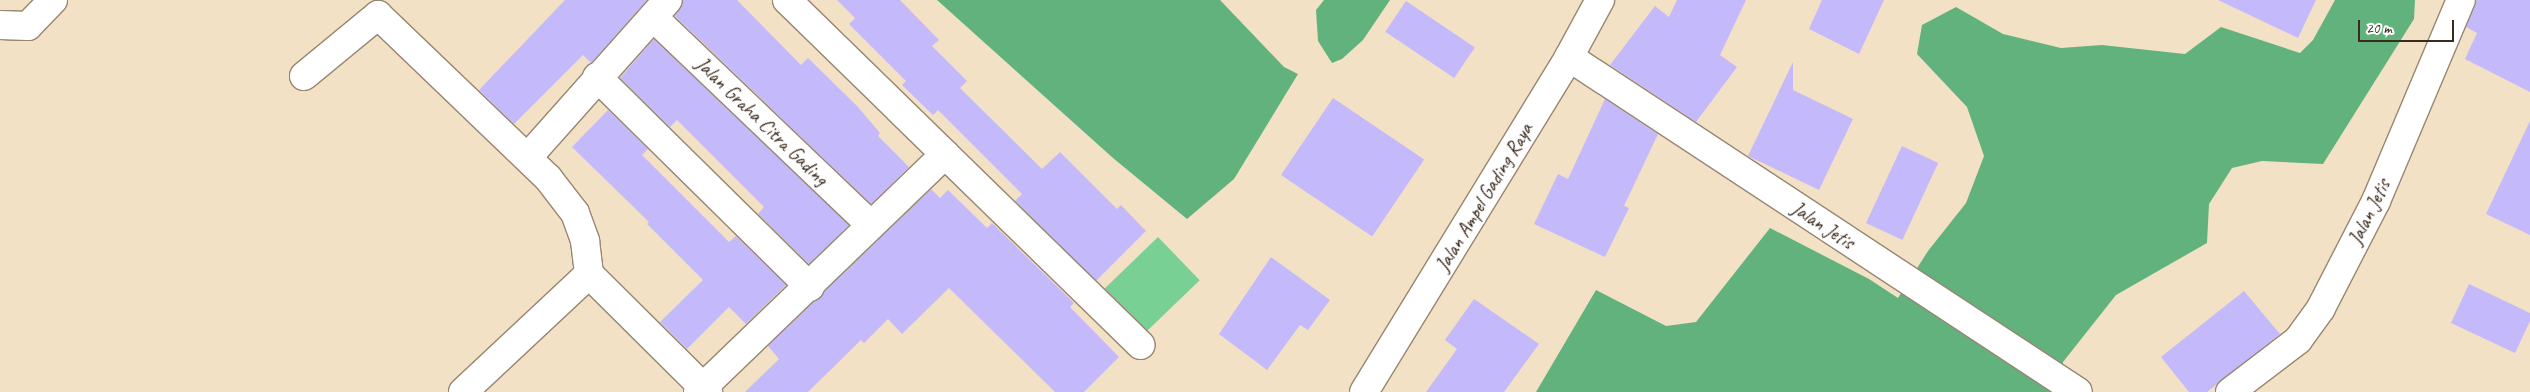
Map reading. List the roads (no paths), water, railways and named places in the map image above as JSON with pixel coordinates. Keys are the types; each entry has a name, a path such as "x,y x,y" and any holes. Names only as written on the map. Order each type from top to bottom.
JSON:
{"street":[{"path":"0,25 28,26 53,0"},
{"path":"787,0 1140,345"},
{"name":"Jalan Ampel Gading Raya","path":"1364,392 1569,57 1600,0"},
{"name":"Jalan Jetis","path":"2230,392 2298,340 2321,308 2376,201 2461,0"},
{"path":"304,76 386,7 548,178 575,213 585,241 589,274 703,390 945,154"},
{"name":"Jalan Graha Citra Gading","path":"536,148 660,8 872,224"},
{"name":"Jalan Jetis","path":"1569,57 2078,392"},
{"path":"598,77 810,287"},
{"path":"463,392 589,274"}]}
